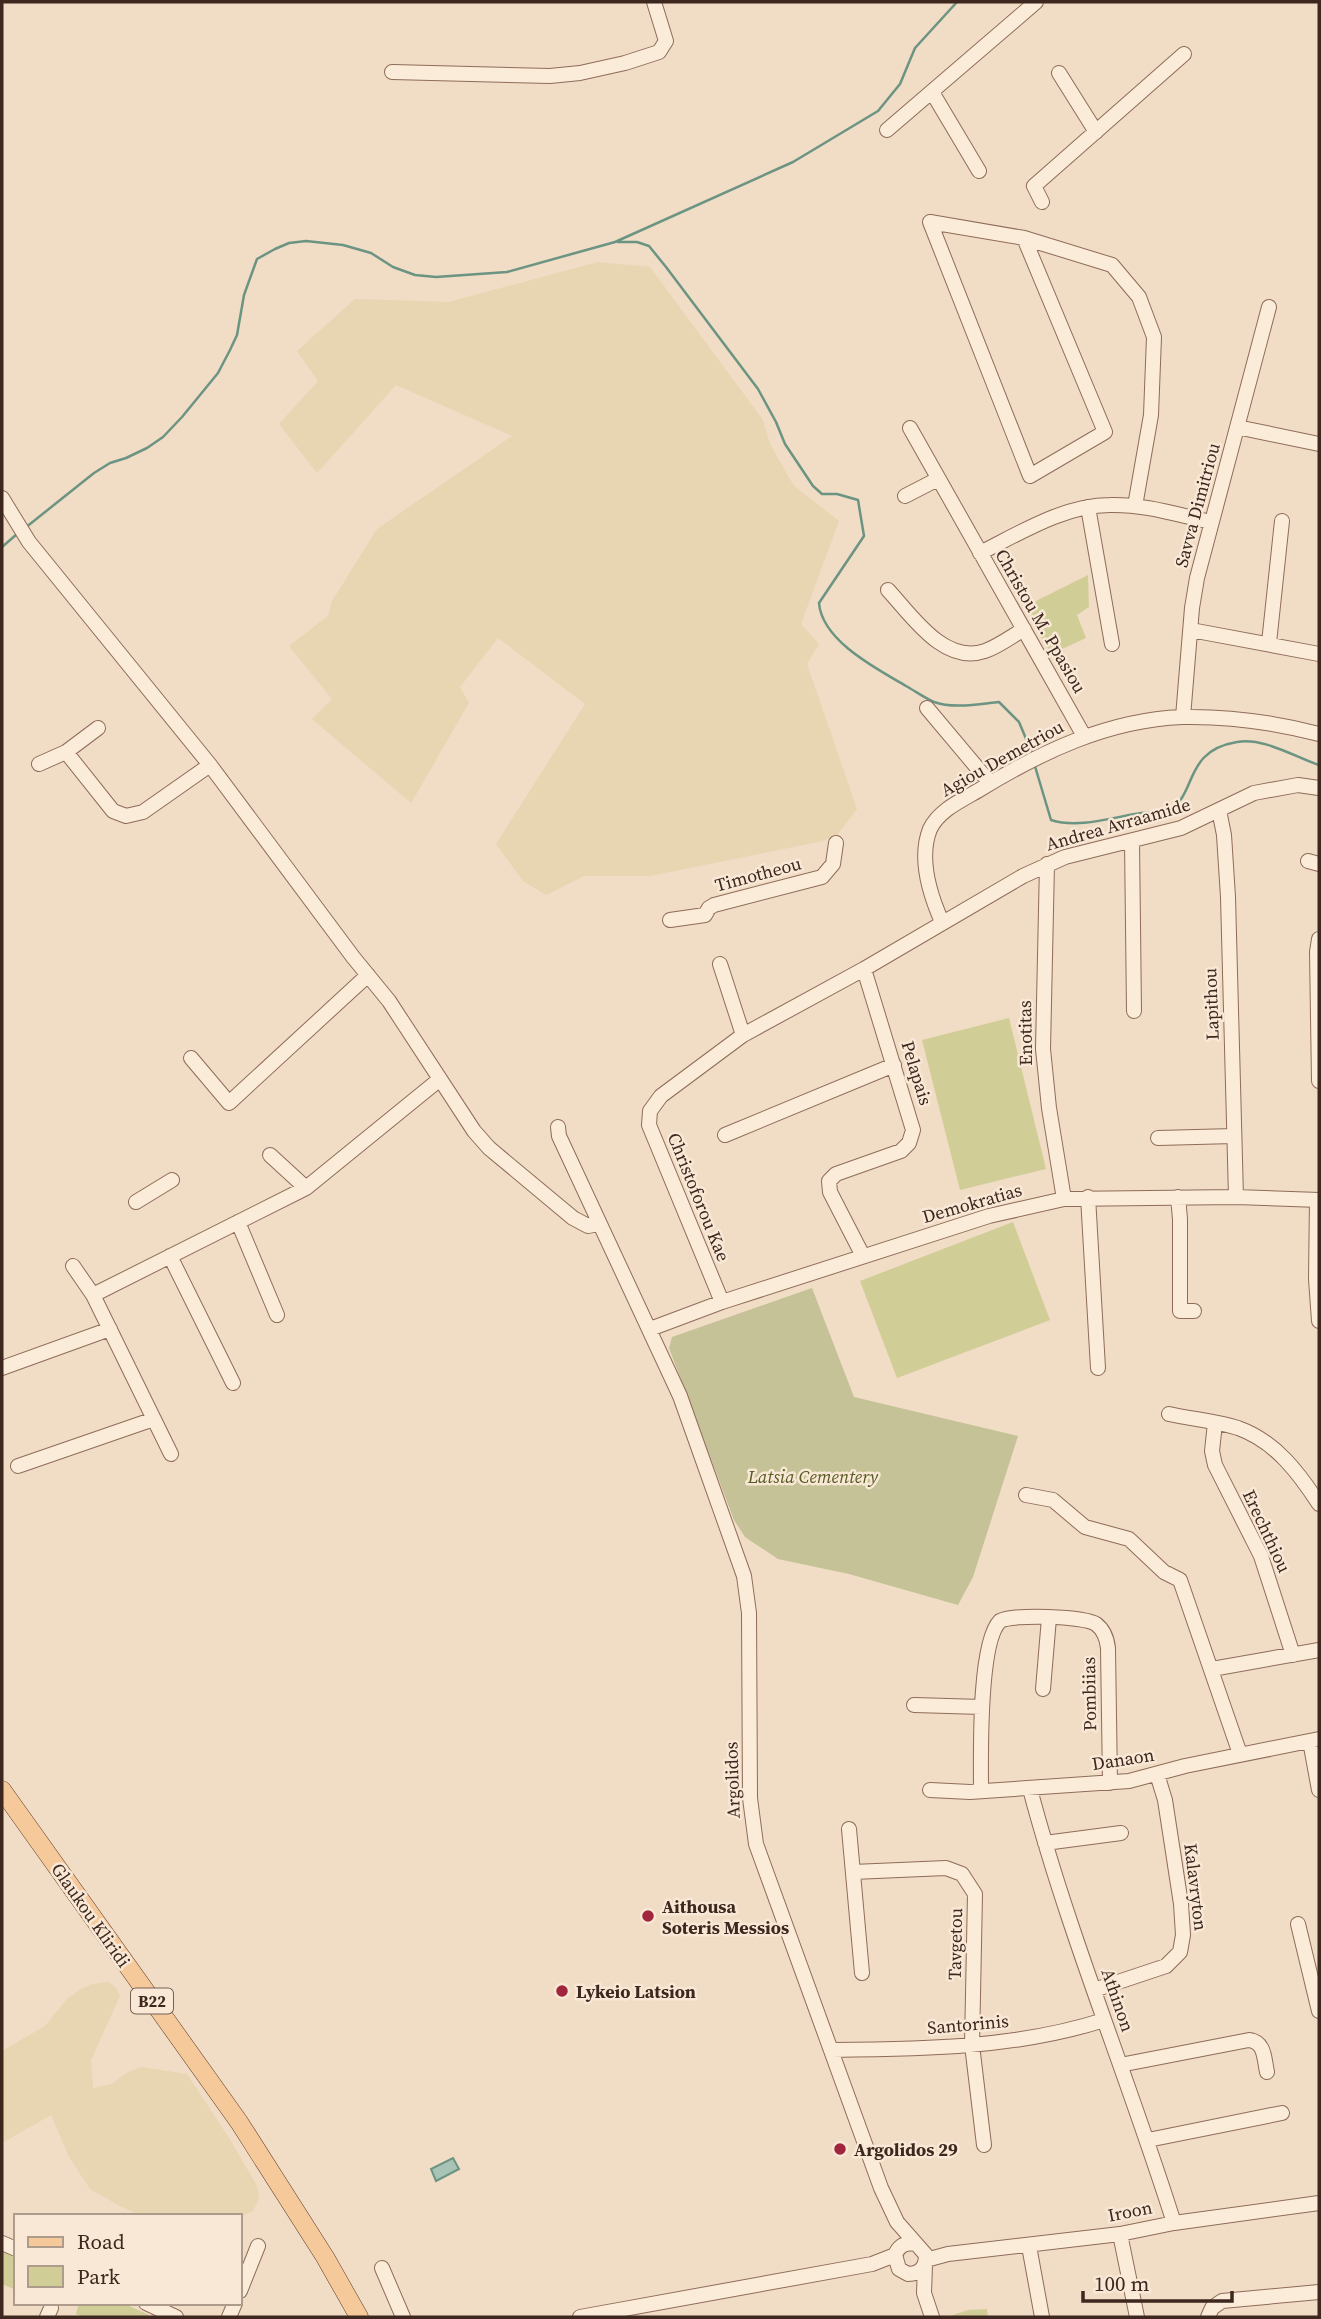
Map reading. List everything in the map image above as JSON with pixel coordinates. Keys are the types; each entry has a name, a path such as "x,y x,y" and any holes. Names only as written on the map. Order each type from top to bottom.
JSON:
{"main road":[{"name":"Glaukou Kliridi","path":"2,1790 239,2122 325,2257 359,2317"},
{"name":"Glaukou Kliridi","path":"298,2215 349,2317"}],"street":[{"path":"392,72 550,76 580,73 625,63 659,52 666,41 654,2"},
{"path":"887,130 1036,2"},
{"path":"1042,202 1034,186 1184,54"},
{"path":"1059,73 1096,132"},
{"path":"932,92 979,171"},
{"path":"1024,238 1105,432 1030,476 930,222 1024,238 1112,265 1139,297 1154,337 1151,415 1135,506"},
{"name":"Savva Dimitriou","path":"1183,717 1195,592 1211,522 1269,307"},
{"path":"1237,427 1319,444"},
{"name":"Christou M. Ppasiou","path":"910,428 1084,736"},
{"path":"905,496 938,479"},
{"path":"2,498 25,537 210,765 398,1013 474,1131 495,1153 578,1222 588,1226 599,1224"},
{"path":"980,552 1054,518 1088,507 1108,504 1135,506 1211,522"},
{"path":"1088,507 1112,644"},
{"path":"1269,643 1282,521"},
{"path":"888,590 934,638 957,652 984,652 1024,629"},
{"path":"1191,630 1319,654"},
{"path":"928,708 990,783"},
{"name":"Agiou Demetriou","path":"943,922 934,904 928,880 926,855 931,828 945,811 1047,752 1084,736 1183,717 1244,722 1319,734"},
{"path":"39,764 66,752 98,728"},
{"path":"66,752 113,811 126,816 143,813 210,765"},
{"name":"Andrea Avraamide","path":"864,969 1047,864 1074,854 1181,828 1244,797 1265,790 1298,785 1319,788"},
{"name":"Lapithou","path":"1219,810 1224,835 1228,897 1236,1198"},
{"path":"1132,841 1134,1011"},
{"name":"Timotheou","path":"670,920 705,915 707,909 714,905 822,877 833,864 836,843"},
{"name":"Enotitas","path":"1047,864 1043,1049 1049,1108 1064,1199"},
{"path":"1319,939 1319,1081"},
{"path":"720,964 743,1035"},
{"name":"Christoforou Kae","path":"722,1302 652,1133 649,1118 655,1103 667,1091 743,1035 864,969"},
{"name":"Pelapais","path":"863,1256 830,1192 829,1181 836,1174 897,1153 909,1143 913,1124 864,969"},
{"path":"191,1058 229,1103 368,975"},
{"path":"724,1135 894,1065"},
{"path":"93,1295 306,1188 440,1079"},
{"name":"Argolidos","path":"558,1127 559,1136 680,1396 744,1576 750,1629 750,1798 760,1858 872,2164 912,2258 932,2317"},
{"path":"1158,1138 1234,1136"},
{"path":"270,1155 306,1188"},
{"path":"136,1202 172,1180"},
{"path":"1178,1197 1180,1311 1194,1311"},
{"name":"Demokratias","path":"650,1329 722,1302 989,1216 1064,1199 1178,1197 1318,1200"},
{"path":"1088,1198 1098,1368"},
{"path":"1318,1200 1319,1321"},
{"path":"238,1222 277,1315"},
{"path":"170,1256 233,1383"},
{"path":"73,1266 93,1295 171,1454"},
{"path":"2,1368 110,1329"},
{"path":"1168,1414 1244,1430 1271,1446 1294,1470 1319,1504"},
{"path":"18,1466 154,1419"},
{"name":"Erechthiou","path":"1215,1423 1212,1451 1215,1465 1261,1556 1293,1655"},
{"path":"1026,1495 1054,1500 1085,1527 1129,1539 1164,1572 1180,1580 1240,1754"},
{"name":"Pombiias","path":"982,1707 992,1637 1000,1621 1009,1617 1084,1619 1097,1625 1105,1635 1108,1648 1110,1783"},
{"path":"1043,1689 1049,1618"},
{"path":"1212,1669 1319,1650"},
{"path":"914,1705 982,1707 981,1791"},
{"path":"1315,1740 1319,1790"},
{"name":"Danaon","path":"930,1790 960,1792 1030,1789 1136,1780 1240,1754 1315,1740"},
{"name":"Kalavryton","path":"1094,1990 1167,1966 1176,1959 1183,1945 1181,1904 1165,1800 1157,1774"},
{"name":"Athinon","path":"1030,1789 1045,1843 1174,2222"},
{"path":"849,1829 862,1973"},
{"path":"1045,1843 1121,1833"},
{"name":"Tavgetou","path":"853,1872 940,1867 957,1871 975,1894 972,2045 984,2146"},
{"path":"1298,1924 1319,2011"},
{"name":"Santorinis","path":"832,2049 972,2045 1057,2033 1104,2020"},
{"path":"1120,2065 1252,2040 1261,2045 1267,2072"},
{"path":"1148,2140 1282,2113"},
{"name":"Iroon","path":"580,2317 872,2264 1120,2234 1174,2222 1319,2203"},
{"path":"1120,2234 1137,2317"},
{"path":"242,2286 257,2246"},
{"path":"1029,2246 1042,2317"},
{"path":"382,2268 403,2317"},
{"path":"1208,2317 1212,2308 1222,2301 1319,2292"},
{"path":"159,2313 176,2317"}],"shaded area":[{"path":"598,262 650,267 763,420 770,444 794,486 839,521 801,624 819,644 807,664 857,809 838,834 823,841 650,876 584,876 546,895 523,881 496,844 585,704 498,638 460,687 469,703 411,803 312,719 332,699 289,646 328,616 332,601 377,529 512,436 396,385 317,473 279,424 318,381 297,351 355,299 449,302"},
{"path":"109,1982 120,1996 91,2060 93,2088 112,2084 128,2072 141,2067 187,2074 257,2186 259,2199 253,2211 242,2216 138,2214 120,2206 90,2189 69,2157 51,2115 2,2143 2,2051 45,2026 67,1999 92,1984"},
{"path":"453,2158 459,2169 436,2181 431,2169"}],"green space":[{"path":"1088,575 1089,607 1077,615 1086,638 1051,654 1024,607"},
{"path":"1009,1018 1046,1169 960,1190 922,1040"},
{"path":"1013,1222 1050,1320 897,1378 860,1281"},
{"name":"Latsia Cementery","path":"812,1288 854,1397 1018,1436 973,1577 958,1605 849,1574 778,1559 745,1537 734,1520 669,1348 672,1337"},
{"path":"2,2252 14,2255 14,2289 2,2284"},
{"path":"76,2305 127,2305 149,2315 83,2317 76,2314 78,2306"},
{"path":"987,2309 988,2317 947,2317 968,2310"}],"waterway":[{"path":"25,528 94,473 110,463 147,448 163,437 182,417 218,373 230,350 237,335 244,295 257,259 289,243 306,241 343,245 371,253 393,267 415,275 436,277 507,272 615,242 793,162 878,111 900,84 915,48 957,2"},
{"path":"618,242 637,242 649,246 666,267 758,389 785,444 813,486 822,494 837,494 858,500 864,536 819,603 822,617 830,630 867,662 934,702 958,706 999,702 1019,722 1032,753"},
{"path":"2,547 17,534"},
{"path":"1034,763 1051,820 1073,823 1168,810 1184,795 1193,774 1207,754 1237,742 1268,745 1319,765"}],"place":[{"name":"Aithousa Soteris Messios","path":"648,1916"},
{"name":"Lykeio Latsion","path":"562,1991"},
{"name":"Argolidos 29","path":"840,2149"}]}
